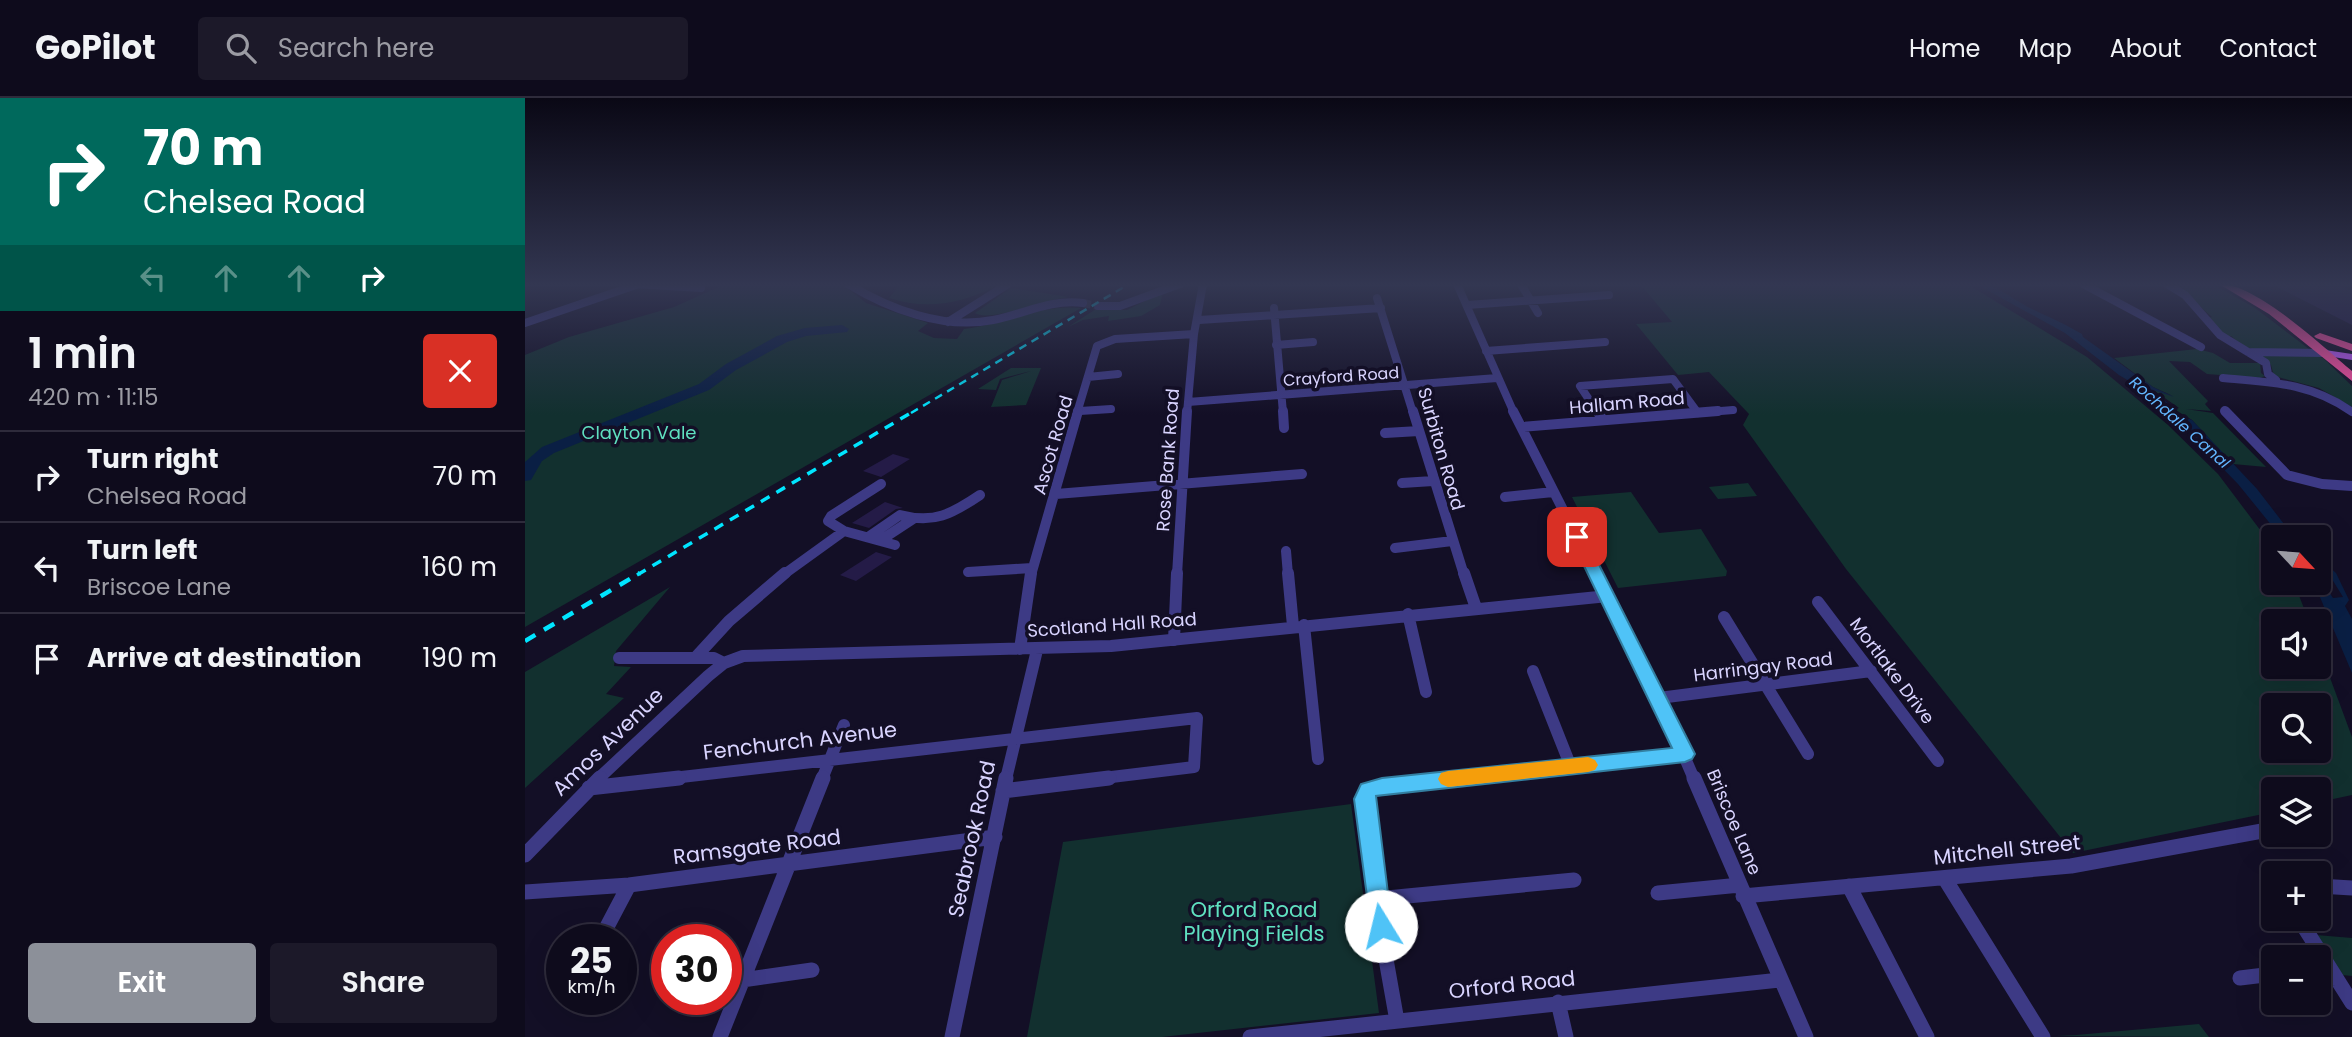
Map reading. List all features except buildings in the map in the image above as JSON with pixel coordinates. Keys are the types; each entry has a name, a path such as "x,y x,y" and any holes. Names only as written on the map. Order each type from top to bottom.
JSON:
{"highway":[{"path":"2301,328 2345,354"},
{"path":"2310,328 2345,354 2352,377"}],"street":[{"name":"Rose Bank Road","path":"1174,640 1181,485 1196,328"},
{"path":"1275,328 1284,428"},
{"name":"Surbiton Road","path":"1387,328 1407,385 1433,481 1476,608"},
{"name":"Briscoe Lane","path":"1477,328 1497,378 1553,492 1659,698 1806,1037"},
{"path":"2165,328 2201,347"},
{"path":"2211,328 2266,363 2268,374 2276,380"},
{"name":"Ascot Road","path":"1020,649 1032,568 1056,494 1097,346 1104,342 1194,334"},
{"path":"1276,345 1313,342"},
{"path":"1486,351 1605,342"},
{"path":"2248,352 2345,354"},
{"path":"1088,377 1118,374"},
{"name":"Crayford Road","path":"1188,402 1497,378"},
{"path":"2223,378 2276,380 2320,390 2352,412"},
{"path":"1603,421 1580,386 1673,379 1698,413"},
{"path":"1080,411 1111,409"},
{"name":"Hallam Road","path":"1522,427 1733,410"},
{"path":"2225,411 2287,475 2350,489"},
{"path":"1385,433 1419,431"},
{"path":"1056,494 1302,474"},
{"path":"1402,483 1433,481"},
{"path":"881,484 831,516 828,521 832,526 845,531 895,545"},
{"path":"1505,497 1553,492"},
{"path":"868,537 900,515 923,522 943,519 980,495"},
{"path":"881,540 913,519"},
{"path":"695,658 731,616 771,581 845,531"},
{"path":"1395,548 1452,541"},
{"path":"1286,551 1318,759"},
{"path":"968,572 1032,568"},
{"name":"Scotland Hall Road","path":"619,658 714,658 724,663 743,656 1037,650 1174,640 1298,625 1608,596"},
{"name":"Mortlake Drive","path":"1818,602 1938,761"},
{"path":"1408,614 1426,692"},
{"path":"1724,617 1808,754"},
{"name":"Seabrook Road","path":"951,1037 1015,737 1037,650"},
{"name":"Amos Avenue","path":"525,855 589,788 724,663"},
{"path":"1532,671 1571,767"},
{"name":"Harringay Road","path":"1659,698 1871,671"},
{"name":"Fenchurch Avenue","path":"589,788 830,758 1197,718 1194,767 1003,791"},
{"path":"812,970 742,980 844,725"},
{"path":"1397,1021 1376,899 1364,799 1369,790 1382,786 1685,754"},
{"name":"Mitchell Street","path":"1658,893 1849,886 1945,879 2071,866 2261,831"},
{"name":"Ramsgate Road","path":"525,892 629,885 995,837"},
{"path":"1945,879 2043,1037"},
{"path":"1376,899 1574,880"},
{"path":"608,924 629,885"},
{"path":"1849,886 1927,1037"},
{"path":"2331,887 2352,888"},
{"path":"2307,931 2352,1003"},
{"path":"2241,978 2261,976"},
{"path":"2331,978 2336,978"},
{"name":"Orford Road","path":"1250,1037 1780,979"},
{"path":"1558,1002 1566,1037"},
{"path":"720,1037 728,1015"}],"green space":[{"name":"Clayton Vale","path":"601,328 922,328 918,331 934,338 957,339 964,329 970,328 1046,328 525,627 525,355 569,337"},
{"path":"1639,328 2039,328 2087,357 2168,425 2218,474 2261,531 2261,595 2299,595 2304,609 2261,609 2261,679 2330,679 2352,737 2352,795 2331,799 2331,777 2261,777 2261,814 2073,853 1846,569 1743,425 1749,414 1709,372 1678,375"},
{"path":"2217,328 2281,328 2309,349 2252,349 2243,346 2231,336 2226,336"},
{"path":"2197,349 2213,353 2230,363 2260,363 2261,373 2265,376 2260,378 2207,374 2190,362 2169,361 2208,401 2205,404 2211,411 2186,409 2213,413 2266,467 2233,464 2192,420 2174,409 2179,408 2152,389 2173,396 2153,387 2114,358"},
{"path":"2262,354 2315,355 2323,358 2352,386 2352,407 2319,388 2274,376 2271,365 2261,357"},
{"path":"1011,368 1041,368 1026,405 991,407 1002,380 1031,371 1000,379 996,390 978,389"},
{"path":"1748,483 1757,496 1718,499 1709,487"},
{"path":"1631,492 1659,533 1701,529 1727,571 1726,576 1618,588 1572,497"},
{"path":"670,587 616,651 614,666 631,667 606,694 624,698 525,788 525,672"},
{"name":"Orford Road Playing Fields","path":"1351,804 1379,1013 1162,1037 1027,1037 1063,842"},
{"path":"2316,935 2352,938 2352,976 2342,975 2331,958 2331,945 2322,945"},
{"path":"2199,1024 2209,1037 2056,1036 2076,1035"}],"water":[{"name":"Rochdale Canal","path":"2056,328 2076,330 2153,387 2174,397 2153,390 2182,416 2192,420 2257,489 2285,525 2271,525 2238,484 2149,393 2119,375"},
{"path":"2331,569 2336,573 2349,600 2345,606 2352,619 2352,673 2331,623 2331,609 2325,609 2319,595 2343,597 2331,578"}],"waterway":[{"path":"525,476 536,458 548,450 704,387 731,367 782,339 805,332 842,329"}],"railway":[{"path":"911,413 1055,328"},
{"path":"637,575 914,411"},
{"path":"525,641 640,573"}],"slow traffic":[{"path":"1448,779 1588,765"}],"route":[{"path":"1381,926 1364,799 1372,788 1685,754 1602,582 1577,537"}]}
